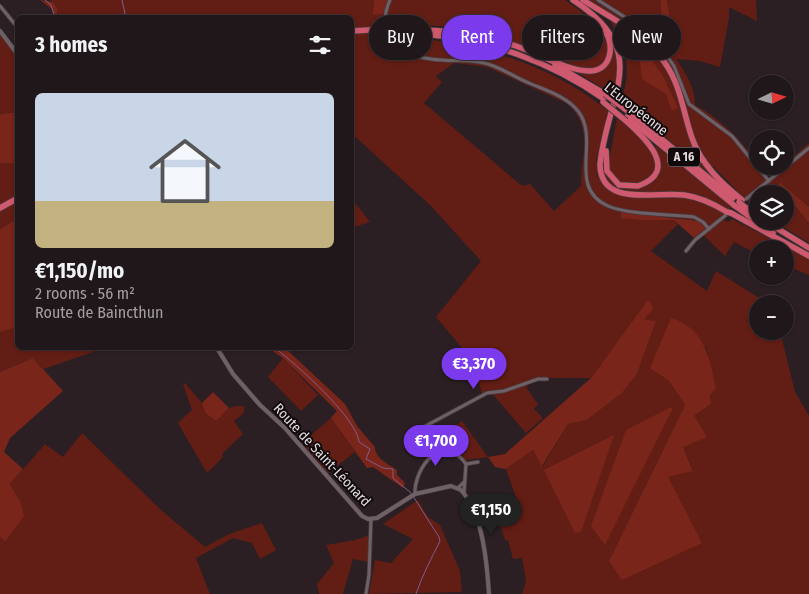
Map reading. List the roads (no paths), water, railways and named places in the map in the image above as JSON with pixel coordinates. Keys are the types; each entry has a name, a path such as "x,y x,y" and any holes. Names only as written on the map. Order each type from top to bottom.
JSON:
{"highway":[{"path":"432,32 472,34 516,46 579,70 592,71 600,69 606,64 611,53 608,36 595,20 572,0"},
{"path":"572,0 604,25 613,37 620,55 619,88 600,164 601,175 607,184 616,192 627,194 688,196 728,213 809,254"},
{"path":"581,0 608,24 621,49 624,66 623,83 605,162 607,171 614,181 623,186 634,187 651,178 658,160 650,142 627,116 604,98"},
{"path":"581,0 635,34 662,59 677,86 692,137 700,154 715,176 741,203"},
{"name":"A 16","path":"354,31 369,30"},
{"name":"L'Européenne","path":"432,32 467,35 514,48 561,67 749,209"},
{"name":"A 16","path":"432,33 493,47 553,69 604,98"},
{"name":"A 16","path":"354,35 369,34"},
{"path":"0,203 15,195"},
{"path":"0,208 15,200"},
{"name":"L'Européenne","path":"741,203 771,231 809,254"},
{"path":"779,230 809,248"},
{"path":"781,230 798,242"}],"street":[{"path":"390,0 384,17 387,32 392,41 405,51 430,59 486,63 559,96 572,105 579,113 586,127 586,182 591,192 602,203 619,210 694,217 703,222 709,229"},
{"path":"598,0 634,23 657,42 677,72 689,104 732,136 769,180"},
{"path":"0,6 15,24"},
{"path":"0,31 15,51"},
{"path":"741,203 809,148"},
{"path":"686,251 728,213"},
{"name":"Route de Saint-Léonard","path":"218,350 227,366 257,402 285,428 358,513 371,519 380,516 413,495 450,486 461,490"},
{"path":"437,451 421,434 420,429 487,393 504,391 538,379 546,379"},
{"path":"413,495 418,477 437,451 450,450 466,464"},
{"path":"466,464 478,462"},
{"path":"466,464 461,490 478,524 487,555 490,594"},
{"path":"461,490 464,482"},
{"path":"366,594 370,564 371,519"}],"waterway":[{"path":"45,0 51,5 54,15"},
{"path":"122,0 125,15"},
{"path":"277,350 310,378 348,419 356,432 359,442 370,449 366,459 383,468 393,469 393,478 411,493 439,537 440,541 416,594"}]}
